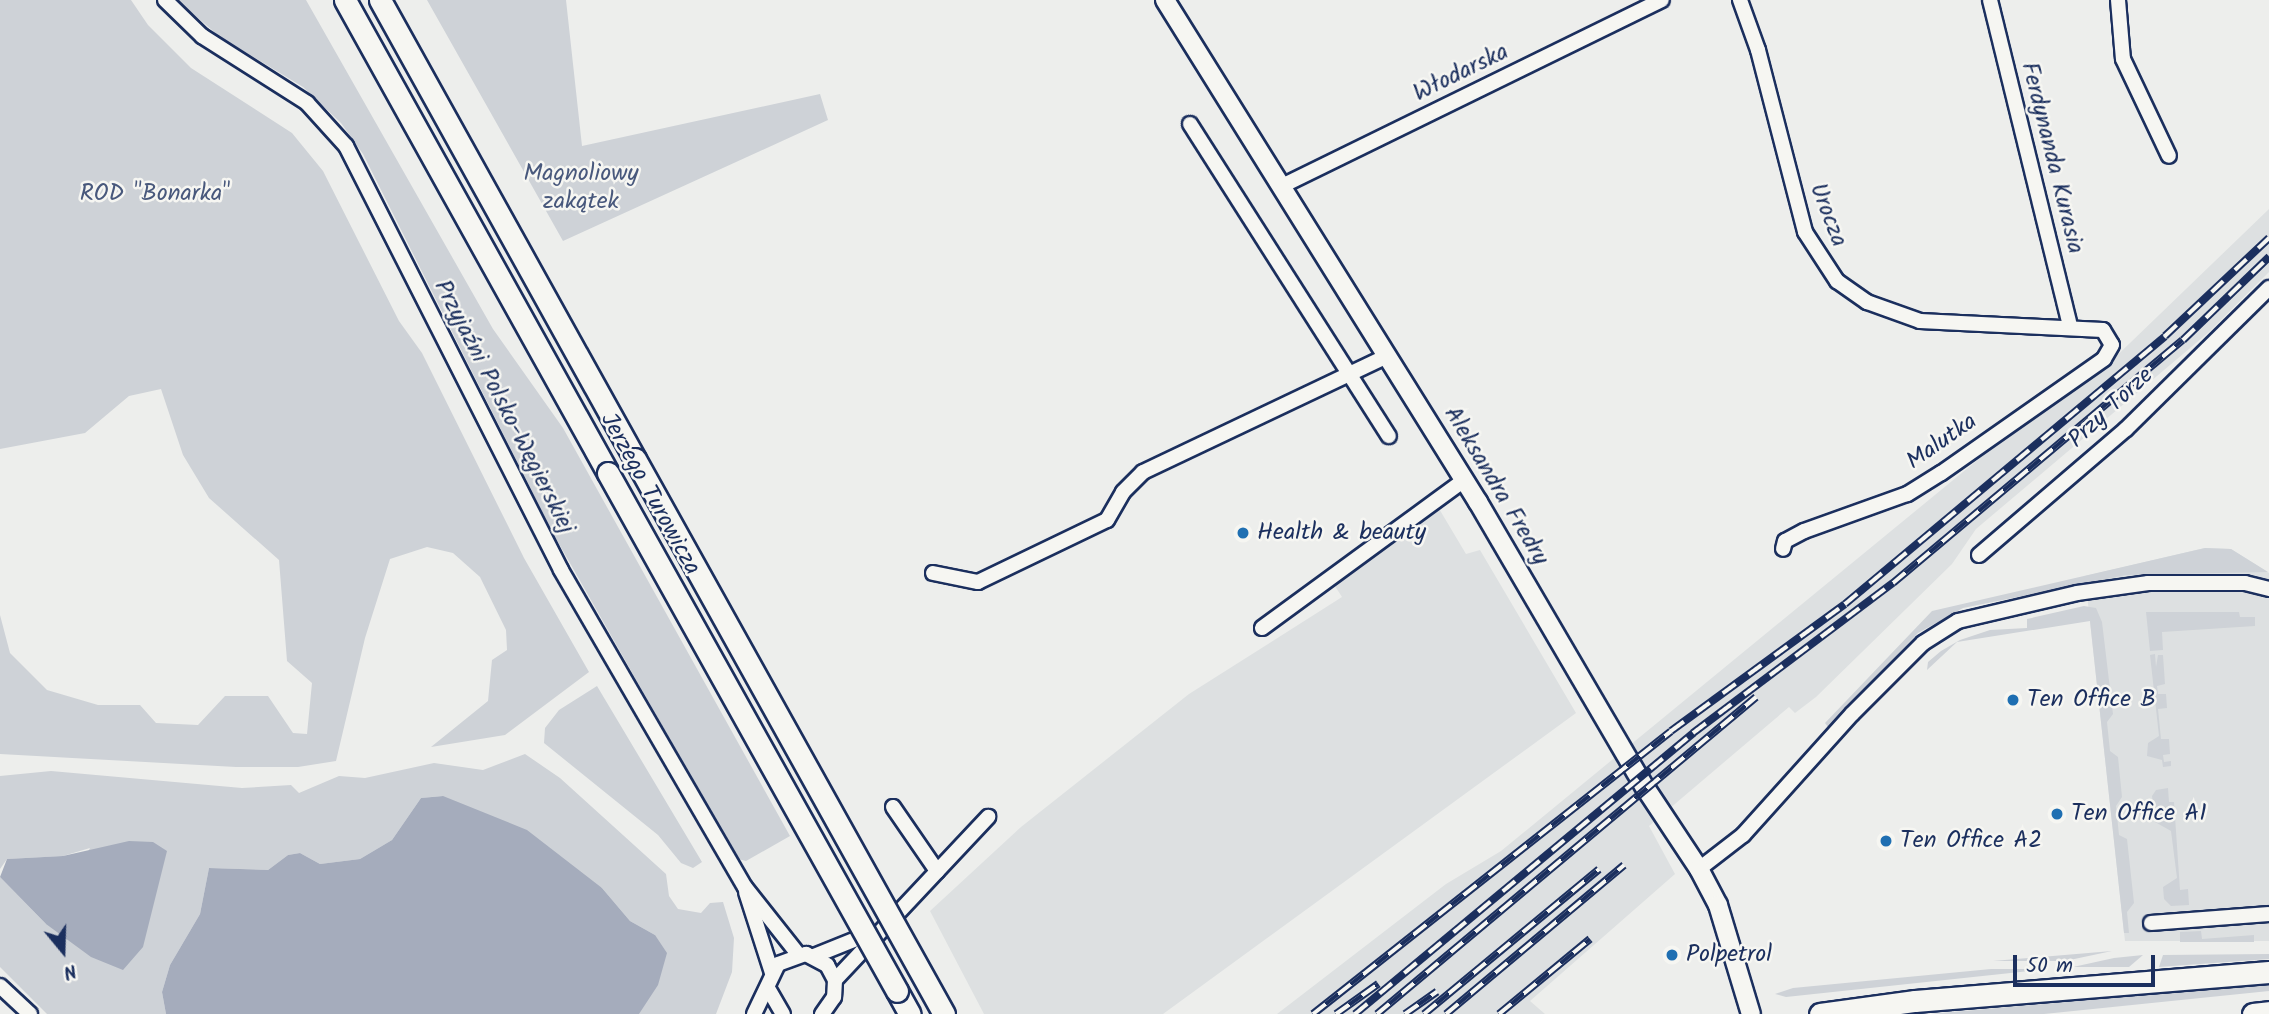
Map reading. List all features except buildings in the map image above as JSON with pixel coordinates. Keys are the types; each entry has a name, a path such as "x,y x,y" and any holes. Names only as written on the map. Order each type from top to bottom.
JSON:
{"main road":[{"name":"Jerzego Turowicza","path":"345,0 909,1014"},
{"name":"Jerzego Turowicza","path":"380,0 944,1014"},
{"path":"1820,1014 1915,1001 2269,972"},
{"path":"2253,1014 2269,1012"}],"street":[{"name":"Przyjaźni Polsko-Węgierskiej","path":"164,0 202,36 307,103 346,146 545,542 745,887 798,954"},
{"name":"Aleksandra Fredry","path":"1165,0 1464,480 1646,789 1699,869 1718,905 1751,1014"},
{"name":"Włodarska","path":"1280,187 1662,0"},
{"name":"Urocza","path":"1740,0 1758,50 1805,232 1836,281 1867,302 1920,321 2070,326 2103,330 2112,345"},
{"name":"Ferdynanda Kurasia","path":"1990,0 2070,326"},
{"path":"2118,0 2123,60 2169,156"},
{"path":"1190,124 1390,436"},
{"name":"Przy Torze","path":"1979,555 2126,429 2269,288"},
{"name":"Malutka","path":"1783,549 1785,541 1804,531 1907,494 1941,474 2104,359 2112,345"},
{"path":"933,573 978,582 1107,520 1123,492 1143,472 1387,356"},
{"path":"1262,628 1464,480"},
{"path":"1699,869 1743,835 1852,714 1923,643 1958,621 2077,593 2148,583 2245,583 2269,589"},
{"path":"893,807 937,871"},
{"path":"835,980 876,931 988,817"},
{"name":"Przyjaźni Polsko-Węgierskiej","path":"745,887 772,973 769,990 754,1014"},
{"path":"2151,923 2269,914"},
{"path":"814,956 876,931"},
{"path":"772,973 787,957 798,954 814,956 827,965 835,980 834,997 822,1014"},
{"path":"0,986 30,1014"},
{"path":"769,990 783,1014"}],"shaded area":[{"path":"2269,209 2269,272 2209,332 1976,529 1952,564 1816,697 1795,713 1789,707 1649,826 1675,874 1530,1001 1545,1014 1277,1014 1446,884 1501,851 1991,449 2103,369"},
{"path":"1438,507 1466,554 1480,550 1576,713 1163,1014 984,1014 930,911 1021,827 1189,694 1342,597 1333,583"},
{"path":"2205,548 2231,549 2269,573 2269,941 2125,941 2085,576"}],"green space":[{"name":"ROD \"Bonarka\"","path":"0,0 131,0 148,25 191,68 292,133 323,171 399,321 422,353 524,558 589,672 505,735 431,747 488,701 492,660 507,650 506,630 480,577 453,553 427,547 390,559 365,638 336,761 298,767 236,767 0,754 0,615 10,653 47,690 98,705 140,705 156,723 198,725 225,696 268,696 293,733 307,734 312,683 287,661 279,560 209,498 183,455 161,389 129,396 85,433 0,449"},
{"path":"177,0 306,0 493,329 563,428 790,836 746,861 738,859 554,535 363,154 341,123 303,87 219,36"},
{"name":"Magnoliowy zakątek","path":"427,0 566,0 582,146 820,94 828,120 563,241"},
{"path":"2205,548 2231,549 2268,572 2126,575 1963,608 1918,633 1828,727 1825,723 1932,611"},
{"path":"2084,606 2096,608 2102,622 2113,714 2107,722 2110,751 2118,757 2122,797 2116,806 2119,835 2127,839 2134,903 2127,912 2129,933 2124,933 2090,621 1957,642 1927,670 1928,662 1941,651 1960,640 1990,630 2027,628 2027,619"},
{"path":"2146,612 2239,612 2240,617 2255,617 2255,626 2162,632 2163,650 2150,651"},
{"path":"2155,654 2156,667 2158,655 2163,655 2165,684 2157,686 2158,694 2166,694 2167,708 2158,709 2161,739 2169,739 2170,754 2163,755 2164,762 2171,761 2171,766 2163,767 2162,760 2147,756 2148,743 2159,736 2150,655"},
{"path":"597,686 702,862 693,868 681,863 658,835 544,743 545,728 559,710"},
{"path":"525,754 560,778 666,874 669,896 678,909 701,913 710,903 723,902 734,938 732,972 716,1014 639,1014 655,935 630,921 602,888 448,807 442,796 421,798 392,840 360,859 320,864 300,853 288,855 268,870 209,868 200,914 170,965 162,992 166,1014 47,1014 0,967 0,877 46,924 90,848 63,856 7,859 0,869 0,776 51,771 242,788 291,785 299,793 339,776 365,778 434,763 483,770"},
{"path":"2168,788 2169,802 2174,802 2180,890 2188,889 2189,905 2171,906 2164,899 2163,887 2177,878 2171,831 2155,822 2152,796 2156,790"},
{"path":"2201,931 2202,939 2254,935 2254,942 2180,942 2180,932"},
{"path":"2112,951 2065,961 1993,961"},
{"path":"2269,954 2269,959 2159,967 2163,955"},
{"path":"2143,955 2129,967 2073,967 2114,958"},
{"path":"1991,969 2047,969 1786,997 1775,994 1793,988"},
{"path":"2269,984 2269,991 2044,1014 1930,1014"}],"water":[{"path":"443,796 527,830 602,888 630,921 655,935 667,953 658,985 639,1014 166,1014 162,992 170,965 200,914 209,868 268,870 288,855 300,853 320,864 360,859 392,840 421,798"},
{"path":"129,841 153,842 167,851 143,947 123,970 91,957 46,924 0,877 7,859 63,856"}],"railway":[{"path":"1313,1014 1671,731 1845,604 2165,336 2269,238"},
{"path":"1355,1014 1693,733 1893,583 2183,340 2269,257"},
{"path":"1377,1014 1756,697"},
{"path":"1446,1014 1624,865"},
{"path":"1424,1014 1599,869"},
{"path":"1499,1014 1590,939"},
{"path":"1336,1014 1378,984"},
{"path":"1405,1014 1437,992"}],"place":[{"name":"Health & beauty","path":"1243,533"},
{"name":"Ten Office B","path":"2013,700"},
{"name":"Ten Office A1","path":"2057,814"},
{"name":"Ten Office A2","path":"1886,841"},
{"name":"Polpetrol","path":"1672,955"}]}
